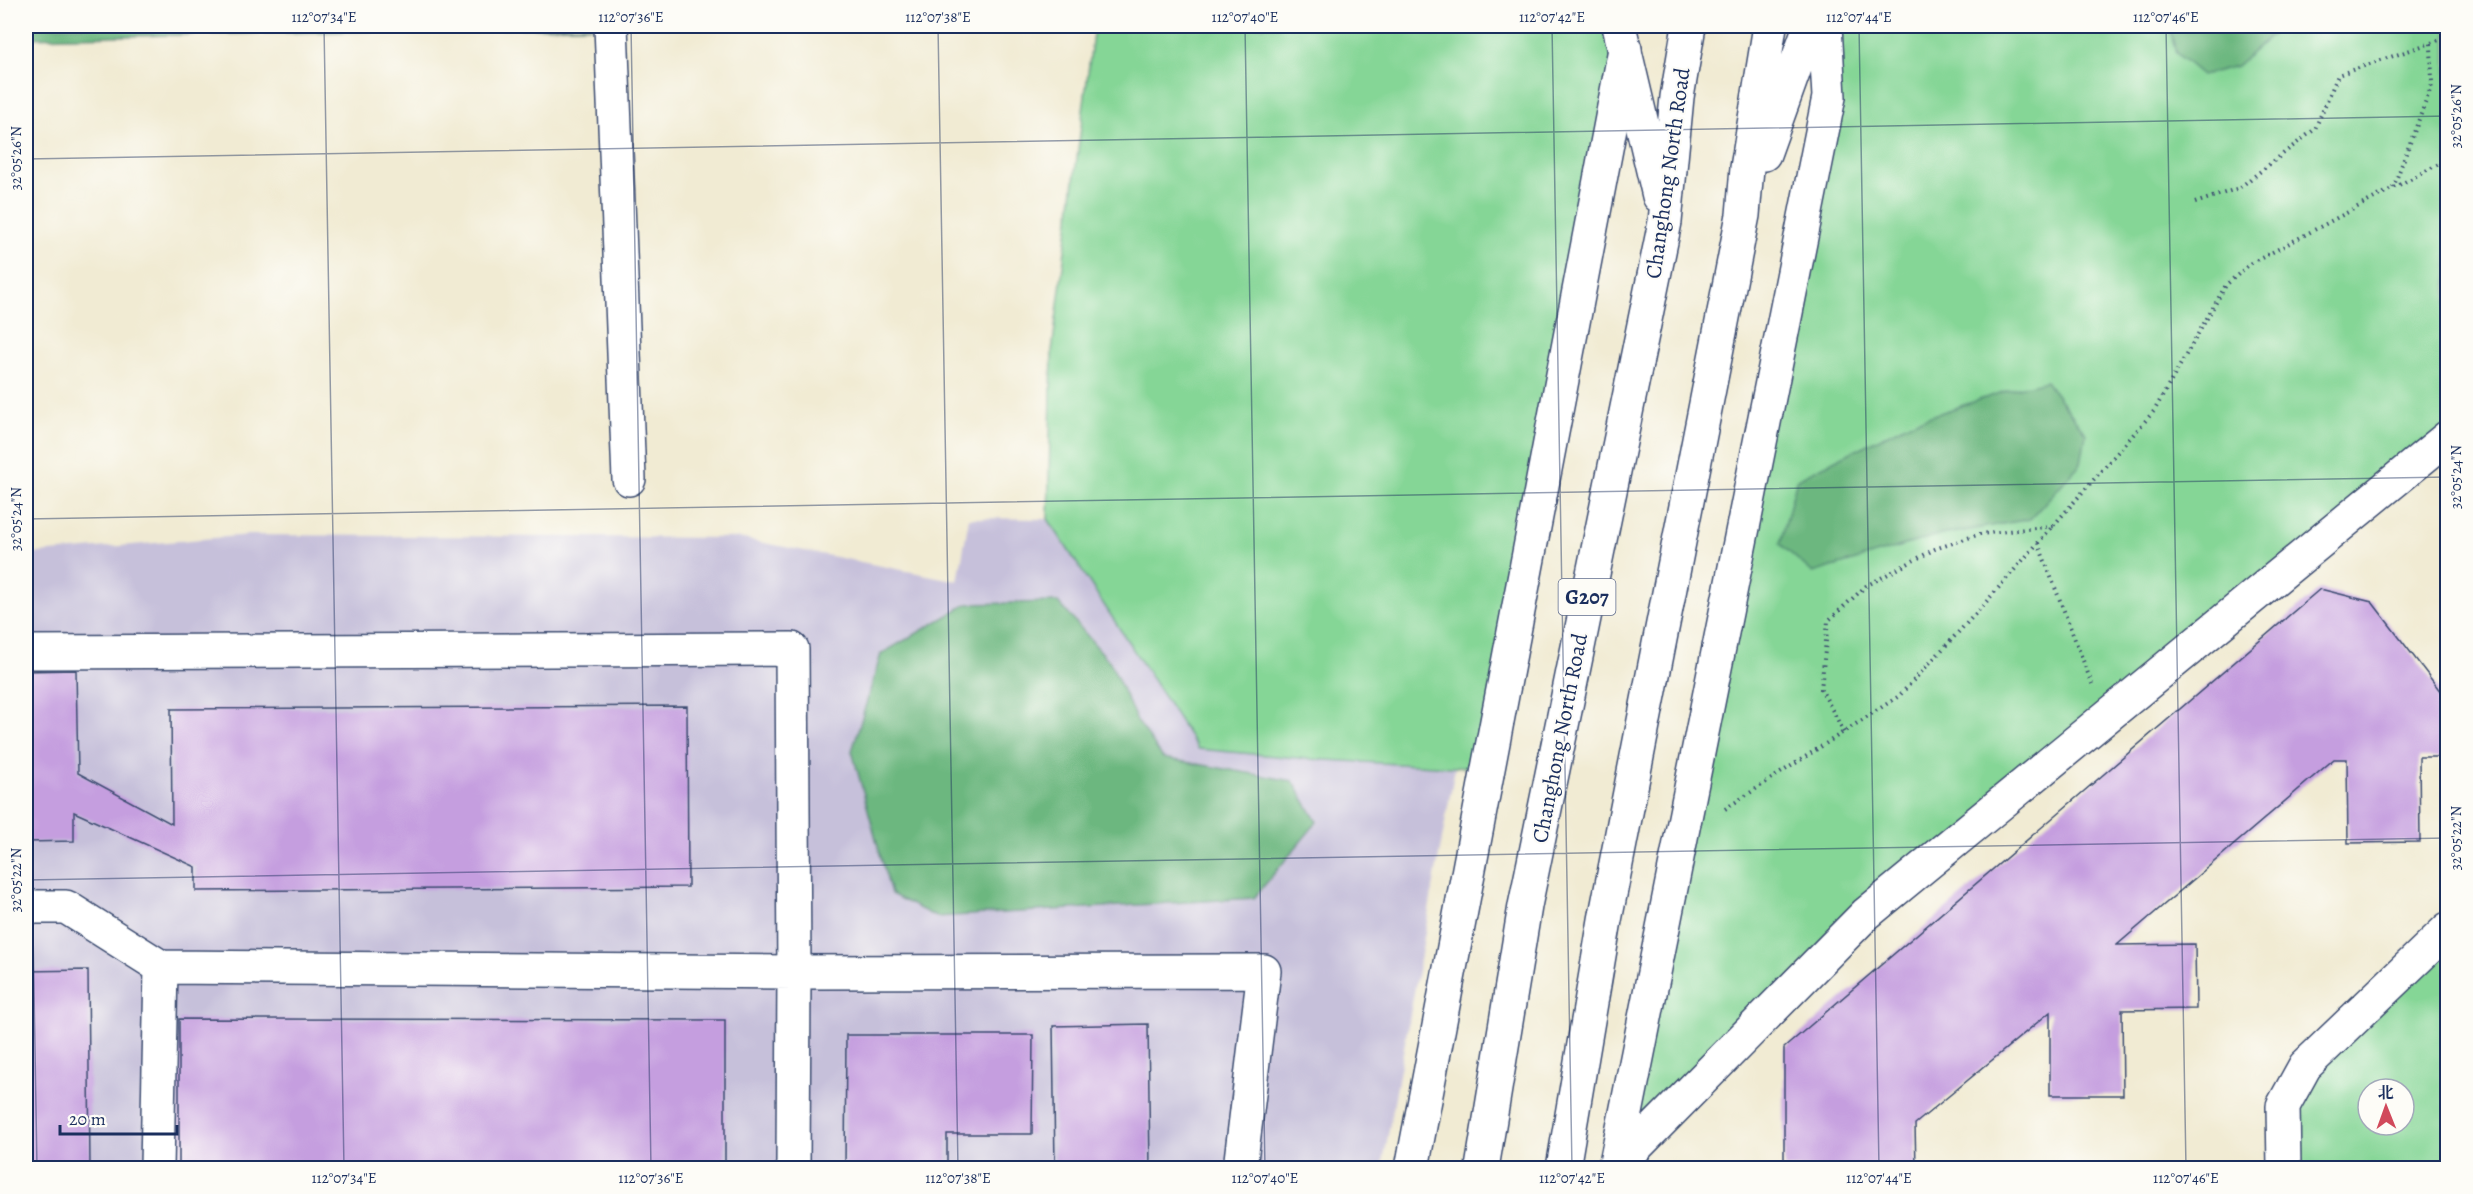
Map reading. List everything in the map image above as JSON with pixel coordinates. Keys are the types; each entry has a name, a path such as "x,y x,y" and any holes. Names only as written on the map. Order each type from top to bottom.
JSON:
{"main road":[{"path":"611,26 629,479"},
{"name":"Changhong North Road","path":"1482,1168 1525,906 1665,222 1677,97 1689,26"},
{"path":"1563,1168 1605,920 1743,215 1770,26"},
{"path":"1743,215 1810,26"},
{"path":"1615,1168 1679,838 1829,97 1825,26"},
{"path":"1622,37 1665,222"},
{"path":"1412,1168 1622,37"},
{"path":"1615,1168 1866,914 2448,437"},
{"path":"33,652 792,649 793,1168"},
{"path":"26,907 66,907 161,967 794,972 1264,971 1240,1168"},
{"path":"2284,1168 2283,1106 2305,1066 2448,929"},
{"path":"158,1168 161,967"}],"path":[{"path":"2195,203 2239,188 2315,129 2338,75 2448,37"},
{"path":"2392,188 2432,85 2431,43"},
{"path":"1679,838 1899,696 2054,526 2154,411 2226,285 2250,264 2448,159"},
{"path":"1844,732 1821,689 1828,621 1866,586 1935,549 1980,534 2054,526"},
{"path":"2038,543 2105,718"}],"shaded area":[{"path":"969,518 1048,519 1198,749 1455,768 1382,1168 26,1168 26,554 249,535 738,538 958,581"}],"green space":[{"path":"26,26 622,26 26,38"},
{"path":"1094,26 1619,26 1488,769 1308,759 1198,749 1048,519 1052,351"},
{"path":"1825,26 2447,26 2447,437 1866,914 1615,1168 1829,97"},
{"path":"2169,26 2281,26 2237,66 2202,75 2176,53"},
{"path":"2046,381 2086,434 2081,463 2030,519 1935,536 1813,573 1780,544 1797,479 1910,423 2006,391"},
{"path":"1058,602 1110,662 1136,719 1163,758 1293,781 1317,822 1254,898 936,917 891,894 852,751 881,654 967,604"},
{"path":"2447,929 2447,1168 2284,1168 2305,1066"}],"building":[{"path":"2320,589 2372,602 2441,692 2448,692 2448,757 2419,757 2420,842 2348,843 2347,759 2334,759 2117,945 2195,944 2196,1009 2122,1010 2123,1095 2050,1095 2050,1012 1915,1124 1916,1168 1784,1168 1784,1048"},
{"path":"76,670 78,773 172,824 171,709 687,706 688,887 196,891 196,867 74,812 74,841 26,842 26,671"},
{"path":"88,970 90,1168 26,1168 26,971"},
{"path":"179,1019 725,1020 725,1168 179,1168"},
{"path":"1148,1024 1150,1168 1055,1168 1053,1026"},
{"path":"846,1035 1033,1035 1032,1134 947,1134 947,1168 845,1168"}]}
